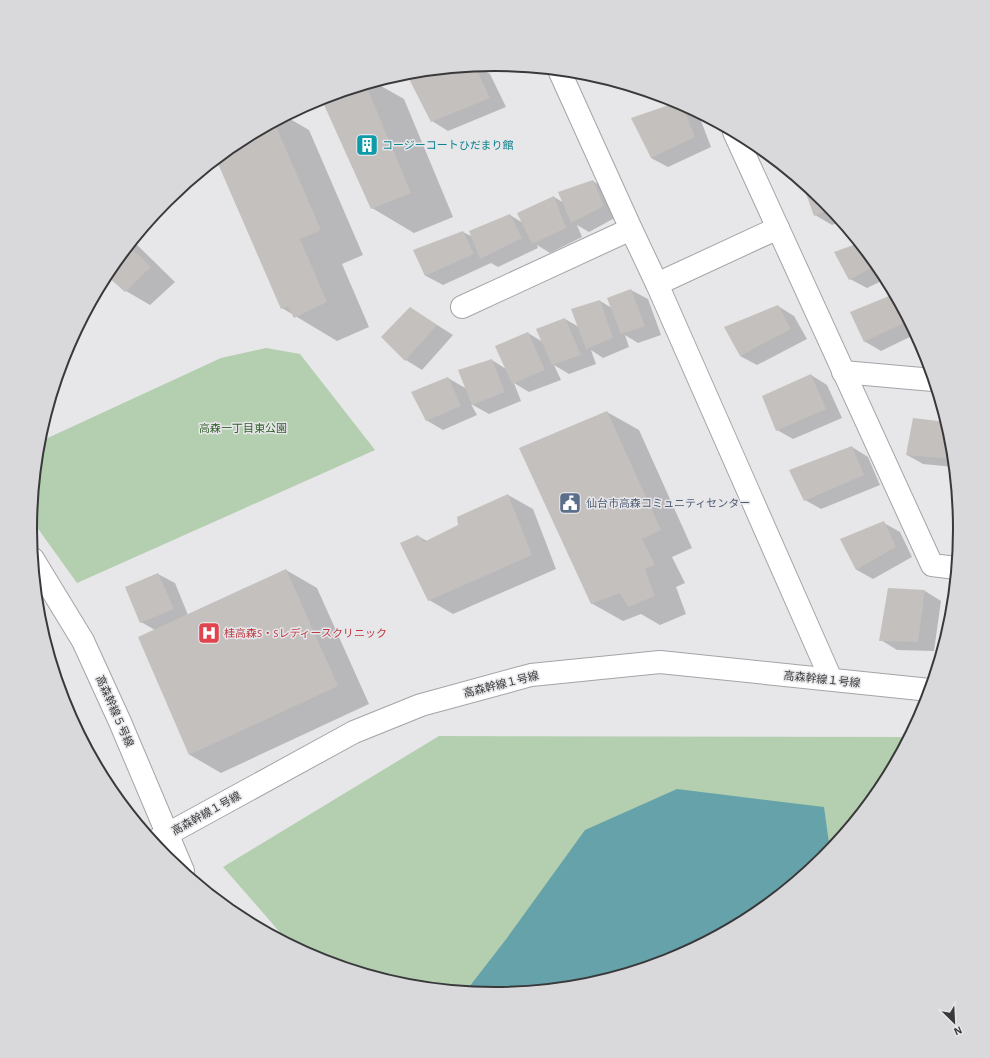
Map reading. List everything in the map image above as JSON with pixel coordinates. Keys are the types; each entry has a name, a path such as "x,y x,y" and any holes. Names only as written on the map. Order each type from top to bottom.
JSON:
{"street":[{"path":"562,76 657,284 831,679"},
{"path":"738,141 932,565 951,567"},
{"path":"657,284 778,228"},
{"path":"462,307 631,229"},
{"path":"843,372 928,380"},
{"name":"高森幹線５号線","path":"39,569 83,641 120,722 160,838 169,850"},
{"name":"高森幹線１号線","path":"160,838 354,732 421,704 531,675 660,662 924,689"}],"green space":[{"name":"高森一丁目東公園","path":"266,348 300,354 375,450 77,583 37,527 41,469 46,439 221,358"},
{"path":"439,736 903,737 876,783 839,831 819,853 774,892 724,926 698,940 642,963 584,978 525,986 465,986 406,978 348,963 282,935 223,867"}],"water":[{"path":"677,789 824,807 829,842 797,873 749,910 698,940 670,952 642,963 614,971 555,983 525,986 470,986 507,938 585,830"}],"building":[{"path":"478,72 490,98 431,122 409,79 435,75 448,74 449,75 453,73"},
{"name":"コージーコートひだまり館","path":"368,89 411,193 371,209 324,104"},
{"path":"668,105 685,113 695,137 651,158 631,118"},
{"path":"276,127 321,230 300,239 327,302 294,318 288,306 281,309 218,164 241,148"},
{"path":"593,180 604,206 571,223 558,192"},
{"path":"806,193 825,212 814,216"},
{"path":"554,196 566,228 532,244 517,213"},
{"path":"510,214 522,238 480,259 469,231"},
{"path":"463,231 474,254 425,276 413,250"},
{"path":"854,245 871,268 849,280 834,252"},
{"path":"133,249 151,267 125,292 111,280"},
{"path":"631,289 645,326 621,334 607,298"},
{"path":"889,296 904,323 864,342 850,312"},
{"path":"600,300 613,338 586,349 571,309"},
{"path":"778,305 791,329 740,356 724,327"},
{"path":"410,307 437,325 405,361 381,337"},
{"path":"565,318 581,355 552,365 536,329"},
{"path":"528,332 545,370 512,384 495,346"},
{"path":"492,359 505,392 472,405 458,370"},
{"path":"811,374 826,409 776,431 762,396"},
{"path":"448,377 461,406 426,421 411,392"},
{"path":"607,411 661,530 642,539 655,565 645,569 655,596 628,607 620,593 591,604 519,448"},
{"path":"913,418 940,421 947,459 906,455"},
{"path":"852,446 864,475 804,501 789,470"},
{"path":"508,494 532,555 428,601 400,543 418,535 424,542 458,525 457,517"},
{"path":"884,521 896,547 856,570 840,539"},
{"path":"286,569 338,686 189,755 138,637"},
{"path":"158,573 174,609 140,623 125,587"},
{"path":"888,588 925,590 918,642 879,641"}],"place":[{"name":"コージーコートひだまり館","path":"367,145"},
{"name":"仙台市高森コミュニティセンター","path":"570,503"},
{"name":"桂高森S・Sレディースクリニック","path":"209,633"}]}
